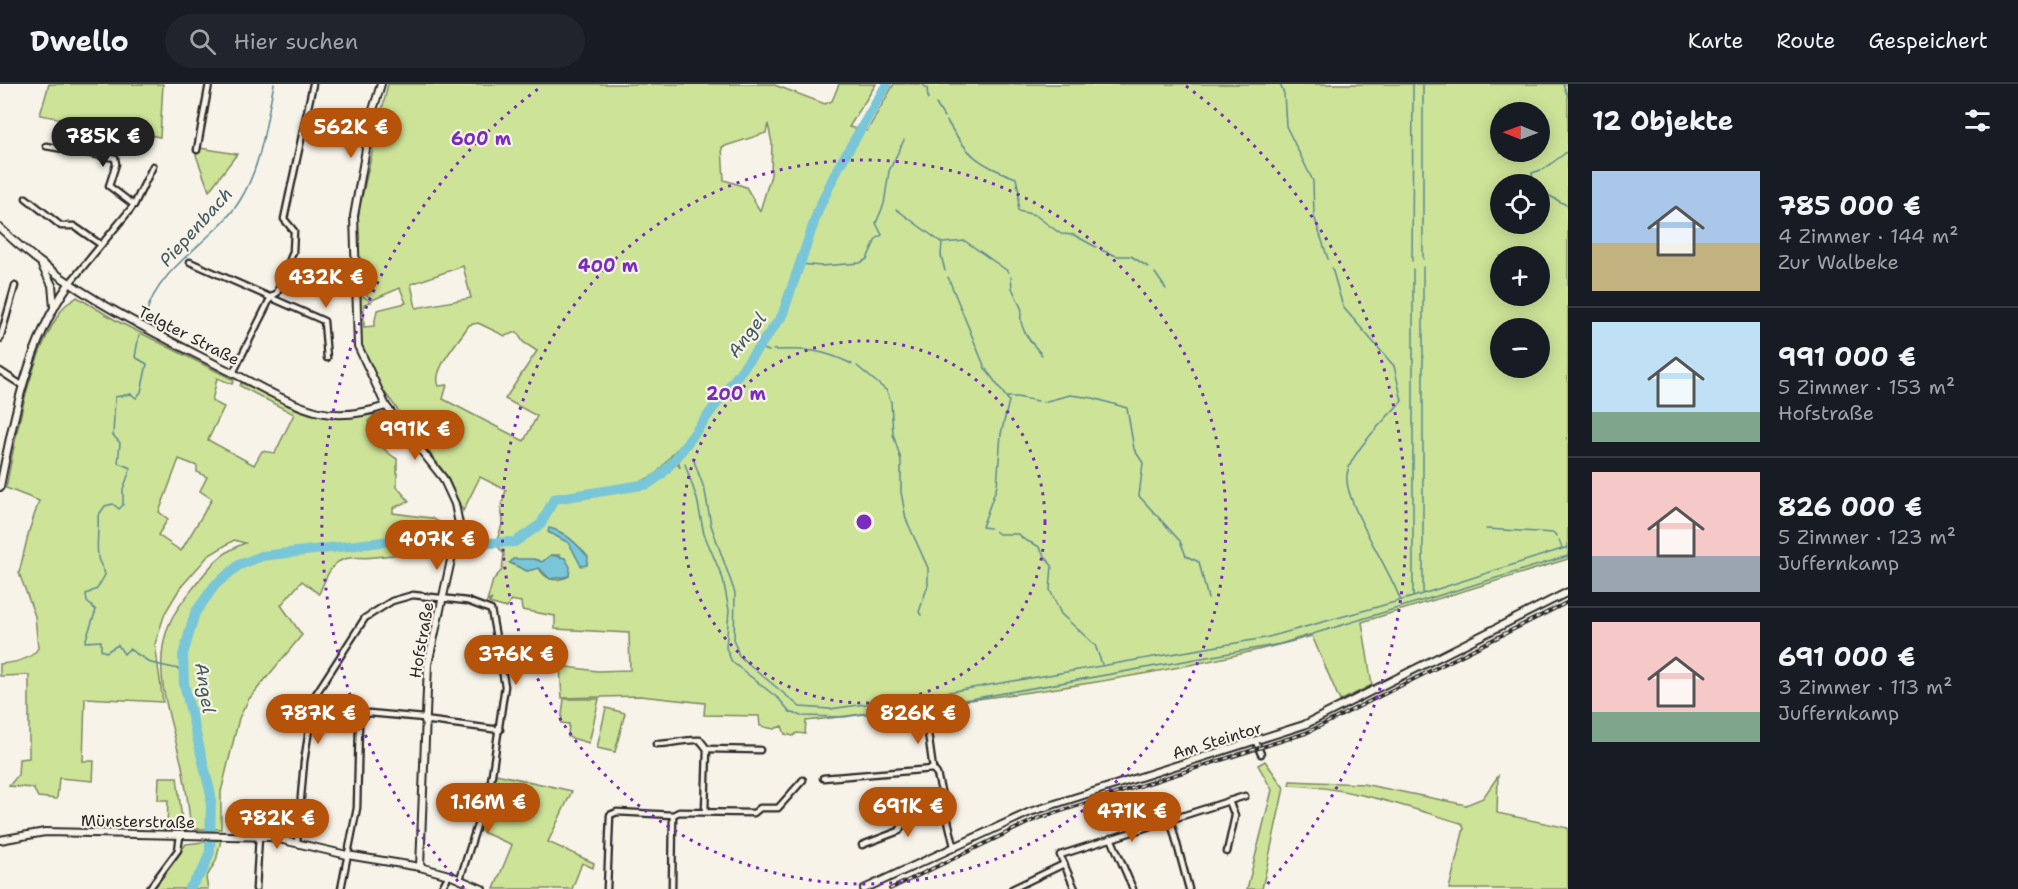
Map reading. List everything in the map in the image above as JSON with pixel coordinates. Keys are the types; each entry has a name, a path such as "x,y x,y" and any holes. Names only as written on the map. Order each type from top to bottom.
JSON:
{"street":[{"path":"197,150 209,84"},
{"path":"233,373 271,297 277,292 295,245 294,231 284,219 313,84"},
{"name":"Hofstraße","path":"381,84 357,194 353,230 358,346 386,406 443,478 457,510 458,533 428,664 424,719 420,867"},
{"path":"46,146 114,158 116,164 109,186 134,205"},
{"path":"0,487 23,386 54,308 69,284 100,244 134,205 153,166"},
{"path":"26,198 61,226 74,226 100,244"},
{"name":"Telgter Straße","path":"0,228 40,263 69,284 140,326 233,373 317,411 357,412 386,406"},
{"path":"190,262 324,321 327,357"},
{"path":"40,263 52,285 54,308"},
{"path":"0,339 15,285"},
{"path":"0,371 23,386"},
{"name":"Am Steintor","path":"864,889 1030,812 1256,742 1323,716 1568,592"},
{"path":"297,843 314,697 365,618 402,597 442,597 484,605 494,615 496,639 505,676 500,730 490,782 460,879"},
{"path":"341,889 357,808 361,718 369,713 500,730"},
{"path":"926,718 933,770 937,774 954,846"},
{"path":"656,744 676,744 682,739 700,740 707,749 705,811"},
{"path":"1256,742 1261,754"},
{"path":"707,749 760,750"},
{"path":"823,778 933,770"},
{"path":"607,889 610,815 645,812 673,816 679,812 705,811 754,813 760,808 778,808 803,780"},
{"path":"1074,889 1060,855 1170,818 1245,796"},
{"path":"1227,852 1235,816 1229,801"},
{"path":"862,845 899,831 903,824 945,810"},
{"path":"672,889 673,816"},
{"path":"1170,818 1189,889"},
{"name":"Münsterstraße","path":"0,840 45,832 259,836 347,855 420,867"},
{"path":"149,889 178,850 180,836"},
{"path":"256,889 259,836"},
{"path":"1111,838 1132,889"},
{"path":"1012,889 1064,864"},
{"path":"420,867 449,875 482,889"},
{"path":"441,889 449,875"}],"green space":[{"path":"49,84 163,84 160,137 40,115"},
{"path":"388,84 772,84 825,104 832,101 839,84 876,84 849,127 867,131 894,84 1568,84 1568,559 1362,622 1372,685 1340,701 1312,636 1187,666 1060,688 806,721 805,734 797,733 793,736 785,734 782,726 774,729 760,726 759,716 704,715 705,703 640,696 562,698 560,666 597,671 630,670 629,633 555,629 555,616 522,610 521,602 511,600 507,608 489,603 492,599 487,602 493,580 502,570 504,554 496,544 503,521 501,508 506,490 480,477 463,511 447,476 374,378 360,345 359,293 371,302 364,304 364,327 374,326 377,310 406,303 400,288 372,300 359,287 358,214","holes":["768,124 772,143 771,175 760,211 746,187 724,180 722,147 766,133","463,266 471,298 416,308 411,284","478,323 505,336 517,332 523,342 537,351 505,399 537,416 524,441 443,399 447,385 439,386 439,372 469,325","676,450 680,468 676,461 648,486 556,500 554,495 641,482 656,474","551,555 560,555 569,576 555,580 548,578 539,568 527,571 510,563 537,560 542,562"]},
{"path":"200,148 237,154 209,191 196,155"},
{"path":"77,297 117,321 234,380 232,384 217,378 212,401 224,407 208,440 254,465 262,451 275,453 294,414 240,386 241,383 322,415 352,417 376,414 368,421 370,427 382,447 397,459 397,487 409,501 393,508 393,513 431,518 454,529 449,551 342,560 332,568 319,594 302,581 281,605 302,635 249,699 239,718 221,792 221,829 191,829 182,766 165,698 162,664 167,630 175,613 216,561 245,543 234,540 208,556 180,588 165,613 155,644 163,702 85,698 83,761 94,761 93,781 59,778 57,799 38,797 33,788 9,786 18,775 19,759 29,758 29,675 0,676 0,664 27,658 38,648 35,616 19,573 39,501 6,488 26,395 41,348 64,306","holes":["179,459 197,466 197,472 207,477 200,491 212,499 181,551 158,535 168,519 159,512"]},
{"path":"564,699 599,699 589,743 568,737 569,724 561,723"},
{"path":"606,708 625,713 615,752 597,748"},
{"path":"1265,761 1284,788 1262,889 1247,889 1272,790 1258,765"},
{"path":"496,774 572,791 548,842 594,863 593,868 582,863 572,889 494,889 512,845 478,830"},
{"path":"1498,776 1497,813 1568,828 1568,889 1449,889 1464,828 1461,823 1355,793 1289,785 1290,781 1363,784 1466,805 1483,798"},
{"path":"159,777 177,777 183,830 167,828 168,800 158,800"},
{"path":"221,840 216,861 206,878 208,889 153,889 186,844"}],"water":[{"path":"549,528 566,535 575,543 588,557 587,565 581,566 569,543 548,532"},
{"path":"551,555 565,558 570,567 569,576 550,579 539,568 527,571 510,563 513,559 534,559 542,562"}],"waterway":[{"name":"Piepenbach","path":"146,314 162,282 228,216 247,188 262,145 274,84"},
{"name":"Angel","path":"486,543 515,542 541,524 554,499 648,484 661,475 676,458 782,316 819,208 838,168 887,84"},
{"path":"922,84 927,88 928,99"},
{"path":"1280,84 1284,94 1286,126 1313,181 1314,216 1328,259"},
{"path":"1412,261 1413,84"},
{"path":"1423,84 1423,259"},
{"path":"1563,84 1568,97"},
{"path":"936,104 944,117"},
{"path":"947,121 961,142 975,157 992,168 1016,178 1019,192 1018,211 1035,215 1061,234 1074,235 1096,247"},
{"path":"800,264 821,266 860,263 867,259 876,239 882,235 876,223 884,204 889,171 904,140"},
{"path":"1532,174 1544,169 1568,151"},
{"path":"1550,196 1568,206"},
{"path":"896,209 942,243 941,255 945,271"},
{"path":"943,243 965,241 1009,272"},
{"path":"1101,250 1117,256 1131,256 1148,267"},
{"path":"1423,267 1423,593"},
{"path":"1332,268 1343,307 1394,366 1402,401 1361,447 1349,466 1347,475 1348,487 1359,518 1400,599"},
{"path":"1413,269 1413,596"},
{"path":"1155,273 1166,289"},
{"path":"948,277 985,368 1009,401 1001,434 997,486 982,527 990,528"},
{"path":"1011,277 1012,288 1022,310 1023,329 1042,355"},
{"name":"Piepenbach","path":"139,335 135,357 147,364 141,392 136,398 131,394 115,397 113,435 120,443 118,463 131,468 123,489 123,505 119,509 113,504 105,506 98,516 98,559 105,575 97,589 86,594 87,602 96,610 85,642 101,641 101,650 106,652 118,645 124,654 129,649 151,663 183,670"},
{"path":"760,348 769,351"},
{"path":"773,350 813,351 831,355 852,364"},
{"path":"857,366 887,391 891,402 893,434 901,460 901,492 906,519 928,568 928,585 919,612 921,615"},
{"path":"1043,402 1070,395 1093,398 1127,408 1134,449 1143,463 1139,496 1180,541 1186,556 1199,562 1208,599"},
{"path":"1007,397 1038,401"},
{"name":"Angel","path":"679,453 682,457"},
{"path":"693,458 705,491 711,525 735,593 734,641 739,656 800,707 830,709 924,696"},
{"path":"685,464 697,499 704,534 723,579 729,610 726,648 732,662 779,699 790,712 801,716 844,717 924,705"},
{"path":"1486,529 1554,533 1556,536"},
{"path":"995,531 999,534 1019,534 1023,539 1038,546 1052,566 1050,590 1061,614 1095,645 1102,664"},
{"name":"Angel","path":"189,889 203,870 210,852 211,795 184,684 183,655 195,613 215,585 239,565 262,556 382,542 431,539 478,542"},
{"path":"1559,540 1562,548"},
{"path":"931,695 1265,638 1413,597 1568,547"},
{"path":"933,703 959,701 1280,644 1568,556"}],"railway":[{"path":"890,889 1036,819 1306,733 1568,602"}]}
